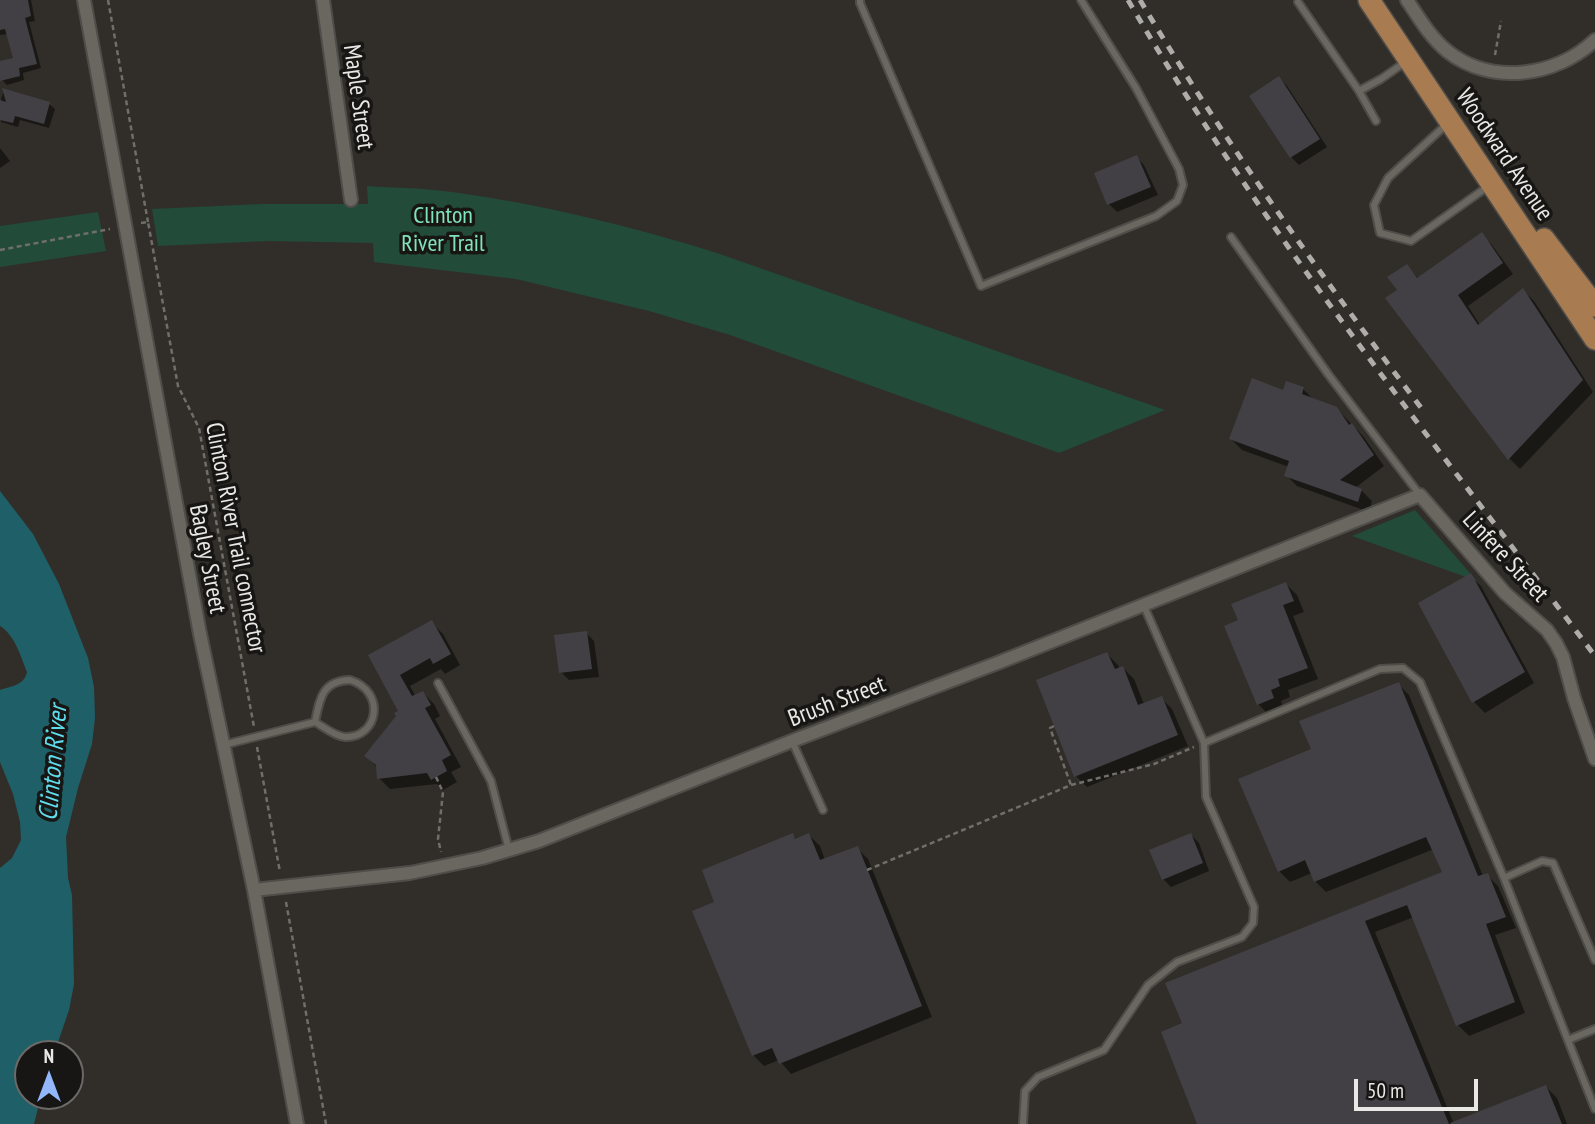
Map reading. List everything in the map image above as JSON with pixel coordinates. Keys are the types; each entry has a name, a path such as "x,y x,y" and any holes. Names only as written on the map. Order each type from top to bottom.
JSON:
{"main road":[{"name":"Woodward Avenue","path":"1369,0 1595,340"},
{"path":"1492,184 1532,225 1595,306"}],"street":[{"name":"Bagley Street","path":"84,0 190,581 254,890 297,1124"},
{"name":"Maple Street","path":"323,0 351,200"},
{"path":"1407,0 1428,31 1447,51 1460,60 1492,71 1515,73 1544,69 1573,57 1595,40"},
{"name":"Brush Street","path":"254,890 410,873 509,850 569,830 1144,606 1420,495"},
{"name":"Linfere Street","path":"1420,495 1505,593 1547,631 1559,648 1595,759"}],"lane":[{"path":"860,0 981,286 1156,216 1177,201 1183,185 1179,169 1136,88 1081,0"},
{"path":"1298,2 1359,91 1376,121"},
{"path":"1359,91 1409,60"},
{"path":"1449,121 1388,178 1374,205 1380,233 1411,241 1492,184"},
{"path":"1231,237 1328,374 1420,495"},
{"path":"1023,1124 1025,1091 1038,1077 1104,1049 1148,985 1177,962 1242,937 1253,923 1254,907 1206,797 1204,743 1144,606"},
{"path":"1204,743 1380,669 1404,668 1420,682 1504,878 1595,1110"},
{"path":"223,745 315,722 336,735 355,735 364,731 374,714 371,695 366,688 350,680 332,684 320,696 315,722"},
{"path":"438,683 491,781 509,850"},
{"path":"792,741 823,810"},
{"path":"1504,878 1542,861 1553,863 1595,960"},
{"path":"1568,1040 1595,1029"}],"path":[{"name":"Clinton River Trail connector","path":"108,0 178,386 199,428 281,875"},
{"path":"1492,71 1501,21"},
{"path":"136,224 148,222"},
{"path":"0,250 111,229"},
{"path":"1054,726 1049,728 1071,785"},
{"path":"867,870 1071,785 1154,764 1204,743"},
{"path":"436,777 443,792 438,839 441,853"},
{"path":"285,899 326,1124"}],"green space":[{"name":"Clinton River Trail","path":"367,186 486,197 552,209 652,234 717,253 1165,410 1059,453 730,335 649,311 516,279 374,262 373,243 268,241 158,246 152,209 262,204 368,204"},
{"path":"98,212 106,251 0,267 0,226"},
{"path":"1415,510 1477,581 1352,536"}],"water":[{"name":"Clinton River","path":"0,491 33,534 59,584 88,658 94,687 92,744 66,837 68,878 72,895 74,984 69,1010 59,1040 14,1040 14,1110 38,1110 34,1124 0,1124 0,868 12,858 21,840 13,794 0,762 0,690 20,683 27,672 14,641 0,626"}],"building":[{"path":"0,0 28,0 31,16 25,18 37,64 19,68 20,76 0,81 0,61 13,58 5,29 0,30"},
{"path":"1279,76 1320,139 1290,158 1249,96"},
{"path":"2,88 50,102 44,124 15,116 13,123 0,120 0,100 6,102"},
{"path":"1137,155 1151,187 1107,205 1094,173"},
{"path":"1482,232 1503,263 1458,295 1478,325 1523,288 1583,380 1508,460 1385,298 1397,290 1387,277 1407,264 1417,278"},
{"path":"1252,378 1283,390 1286,381 1304,387 1302,394 1337,407 1349,425 1352,423 1374,455 1340,480 1362,489 1358,502 1284,476 1289,461 1229,439"},
{"path":"1471,573 1525,672 1472,703 1418,603"},
{"path":"1286,582 1294,601 1283,605 1308,668 1278,679 1280,686 1271,690 1274,698 1257,705 1224,626 1238,620 1231,604"},
{"path":"432,620 451,654 433,664 430,658 400,675 412,696 423,691 431,705 425,708 451,755 442,760 447,771 431,780 427,773 377,779 376,765 364,756 398,711 368,655"},
{"path":"587,631 592,669 559,673 554,635"},
{"path":"1107,652 1115,669 1123,666 1138,705 1162,696 1178,735 1074,777 1036,680"},
{"path":"1399,682 1478,876 1488,873 1506,917 1486,924 1515,1002 1456,1026 1407,905 1365,921 1449,1124 1197,1124 1161,1032 1182,1023 1165,983 1442,872 1426,837 1314,882 1305,860 1278,872 1238,779 1311,749 1299,721"},
{"path":"793,833 795,839 809,833 820,860 858,846 922,1006 779,1064 772,1048 752,1056 692,911 714,902 702,870"},
{"path":"1191,833 1203,863 1162,880 1149,850"},
{"path":"1546,1085 1562,1124 1450,1123"}],"railway":[{"path":"1128,0 1180,86 1293,253 1412,416 1595,656"},
{"path":"1140,0 1275,209 1422,409"}]}
